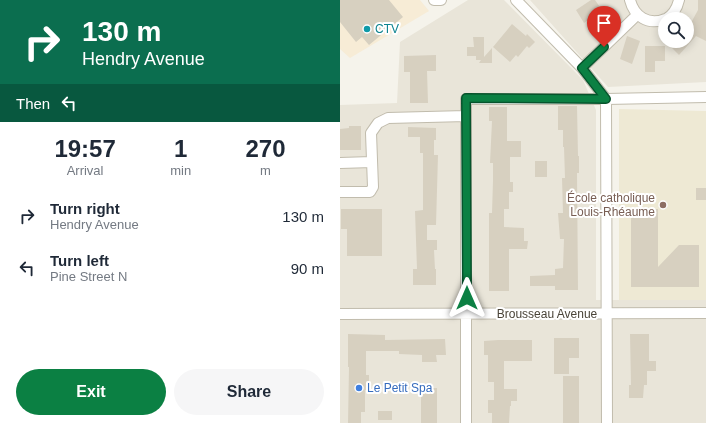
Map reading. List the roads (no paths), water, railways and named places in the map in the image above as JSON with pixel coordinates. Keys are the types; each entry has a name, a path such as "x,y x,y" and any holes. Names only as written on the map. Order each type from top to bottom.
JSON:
{"street":[{"path":"434,0 441,0"},
{"path":"516,0 582,68 606,99 607,423"},
{"path":"630,0 632,9 644,20 652,22 658,21"},
{"path":"675,12 679,0"},
{"path":"582,68 638,15"},
{"path":"466,423 466,98 606,99 706,97"},
{"path":"340,192 370,192 372,190 372,133 378,123 388,118 466,116"},
{"path":"340,163 372,162"},
{"name":"Brousseau Avenue","path":"340,314 706,313"}],"place":[{"name":"CTV","path":"367,29"},
{"name":"École catholique Louis-Rhéaume","path":"663,205"},
{"name":"Le Petit Spa","path":"359,388"}]}
